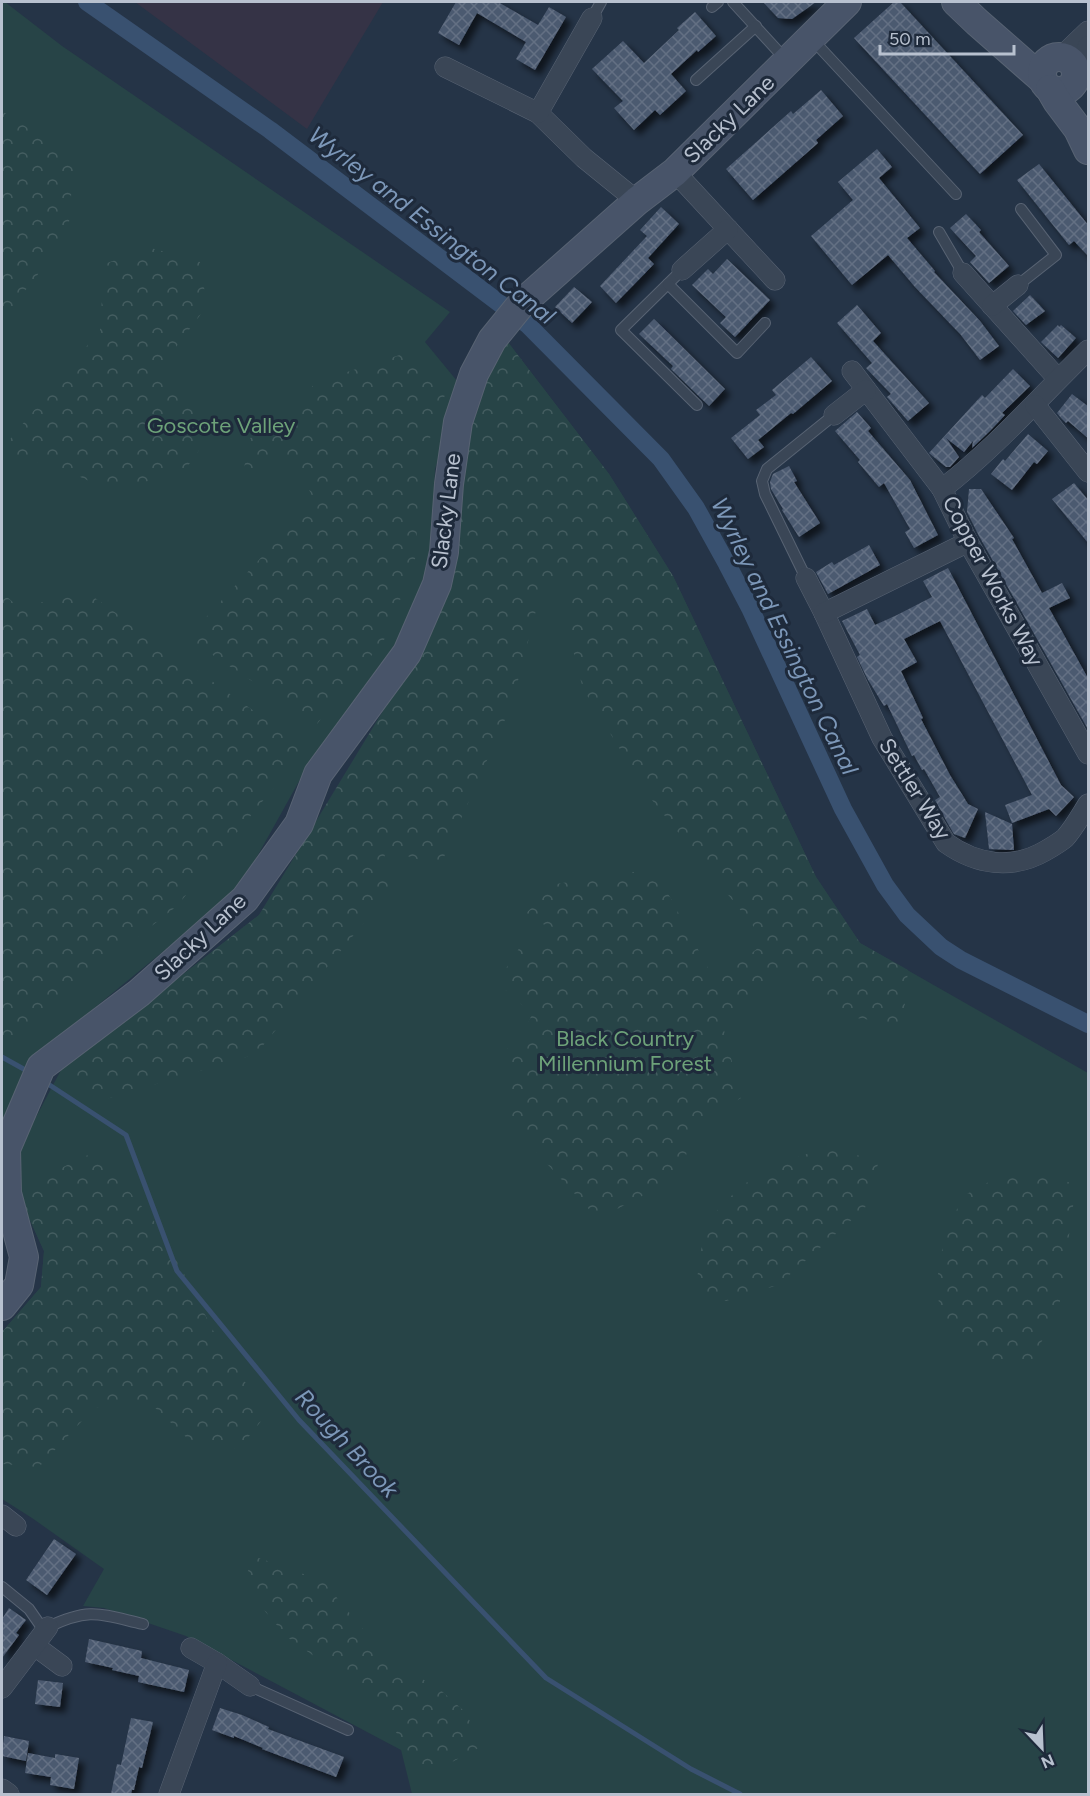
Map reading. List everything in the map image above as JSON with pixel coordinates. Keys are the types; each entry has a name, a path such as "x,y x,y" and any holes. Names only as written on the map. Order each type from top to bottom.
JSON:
{"street":[{"path":"956,2 1014,54 1039,56 1059,74"},
{"name":"Slacky Lane","path":"2,1306 19,1285 24,1257 7,1192 6,1149 41,1067 139,993 245,899 299,824 318,774 407,653 437,584 444,552 449,484 458,422 481,359 522,303 637,201 675,172 788,62 838,4"},
{"path":"538,113 596,10"},
{"path":"1083,139 1057,101 1059,74 1089,31"},
{"path":"1059,74 1083,62 1089,46"},
{"path":"445,67 538,113 584,158 637,201"},
{"path":"675,172 775,280"},
{"path":"675,277 728,229"},
{"path":"963,273 1058,379"},
{"path":"993,306 1018,285"},
{"name":"Copper Works Way","path":"1089,350 1058,379 1035,405 965,471 942,489 968,542 1089,754"},
{"path":"852,372 942,489"},
{"path":"834,415 866,390"},
{"path":"1035,405 1089,472"},
{"path":"824,613 968,542"},
{"name":"Settler Way","path":"806,578 882,738 946,843 960,853 998,864 1011,864 1034,858 1064,838 1089,804"},
{"path":"2,1688 42,1635 62,1666"},
{"path":"191,1648 250,1686"},
{"path":"169,1794 217,1663"},
{"path":"2,1789 9,1794"}],"lane":[{"path":"733,2 788,62"},
{"path":"696,80 756,26"},
{"path":"811,37 956,194"},
{"path":"1018,285 1056,255 1022,209"},
{"path":"939,232 963,273"},
{"path":"697,405 621,330 675,277 737,353 765,323"},
{"path":"806,578 765,494 762,481 767,469 834,415"},
{"path":"2,1587 29,1609 42,1635 74,1616 87,1613 143,1624"},
{"path":"250,1686 348,1730"}],"shaded area":[{"path":"135,2 383,2 307,129"}],"green space":[{"name":"Goscote Valley","path":"2,2 62,46 450,312 425,342 462,387 435,469 432,555 400,642 307,767 239,889 36,1056 2,1125"},
{"path":"2,111 74,158 68,236 2,320"},
{"path":"151,248 200,262 207,306 161,367 211,433 183,473 109,490 56,466 2,455 2,449 100,330 104,264"},
{"path":"504,337 609,474 673,576 816,877 860,943 1088,1073 1088,1794 412,1794 401,1750 186,1636 104,1608 83,1606 104,1569 2,1499 2,1332 41,1287 44,1251 22,1203 19,1149 61,1070 259,915 318,826 416,655 458,553 466,419 486,367 498,358"},
{"name":"Black Country Millennium Forest","path":"504,337 609,474 673,576 816,877 860,943 908,970 903,1024 856,1018 785,969 721,1018 741,1098 692,1127 682,1175 598,1219 513,1127 507,1049 521,1040 532,1014 497,982 522,944 541,942 553,927 521,918 556,884 634,872 664,886 715,981 766,942 648,795 583,689 567,627 571,583 543,583 512,704 440,866 384,849 389,892 256,1054 106,1099 61,1070 259,915 417,655 458,553 466,419 486,367 498,358"},
{"path":"412,351 446,392 419,470 416,556 387,636 317,724 187,638 314,500 299,469 274,460 243,473 250,438 274,432 316,382"},
{"path":"2,593 19,607 88,593 306,748 177,906 2,1044"},
{"path":"834,1145 878,1164 865,1208 778,1285 726,1301 695,1293 705,1223 742,1185 795,1158"},
{"path":"90,1154 119,1179 162,1231 216,1336 266,1415 239,1449 188,1439 149,1402 94,1408 39,1467 2,1464 2,1332 41,1287 44,1251 22,1202 24,1186"},
{"path":"1041,1172 1076,1185 1059,1308 1032,1360 981,1360 939,1316 938,1269 947,1227 965,1195 1005,1173"},
{"path":"245,1553 323,1581 391,1663 436,1686 464,1711 484,1745 424,1777 376,1700 287,1637 253,1597"}],"building":[{"path":"456,2 498,2 538,25 549,7 566,17 535,70 516,59 526,42 477,13 459,45 438,33"},
{"path":"763,2 816,2 792,19 778,18"},
{"path":"894,2 900,2 1023,135 980,174 854,38"},
{"path":"695,12 716,36 671,74 686,91 660,115 655,110 634,130 614,108 623,101 592,69 623,41 644,63"},
{"path":"821,90 843,116 816,140 818,143 753,200 726,169 791,111 793,114"},
{"path":"877,149 892,167 879,178 920,228 907,238 999,346 980,360 961,335 888,255 852,285 811,236 853,200 838,182"},
{"path":"1039,164 1089,226 1089,257 1074,241 1069,245 1017,180"},
{"path":"661,207 679,224 648,258 654,264 616,303 600,286 647,236 640,230"},
{"path":"966,214 1009,266 989,283 970,262 976,256 950,228"},
{"path":"727,259 770,300 735,337 720,323 726,317 692,285 708,269 713,274"},
{"path":"574,287 592,302 572,323 555,307"},
{"path":"1030,295 1045,311 1026,325 1013,311"},
{"path":"857,305 881,333 873,341 929,403 908,421 887,397 891,394 866,368 872,363 837,323"},
{"path":"654,319 725,389 709,406 671,369 673,366 639,334"},
{"path":"1058,325 1076,338 1058,358 1041,342"},
{"path":"811,357 832,381 758,440 764,447 748,459 731,438 760,415 756,410 776,395 772,390"},
{"path":"1013,369 1030,386 1002,413 1005,415 990,431 972,448 973,441 964,452 946,438 959,457 950,467 946,467 929,453 982,395 985,398"},
{"path":"1072,394 1089,407 1089,439 1068,421 1066,423 1057,413"},
{"path":"857,412 871,428 868,431 910,480 938,535 914,548 905,532 910,529 884,483 879,487 835,431"},
{"path":"1028,434 1048,451 1037,464 1034,462 1012,490 991,474"},
{"path":"789,466 797,481 794,482 820,523 799,537 782,510 771,489 770,482 773,474"},
{"path":"1074,483 1089,501 1089,544 1052,499"},
{"path":"969,489 981,489 1014,538 1012,539 1042,593 1062,583 1070,598 1049,608 1089,680 1089,731 967,512"},
{"path":"869,545 880,565 828,594 816,572 832,562 834,565"},
{"path":"948,568 1061,785 1074,797 1056,816 1049,809 1012,823 1005,805 1032,795 940,621 904,639 917,662 901,671 923,718 921,719 950,775 968,804 978,809 965,838 954,834 947,822 935,800 940,797 924,769 922,770 914,755 912,756 887,704 884,706 867,678 857,657 860,655 842,621 867,609 875,625 897,615 932,597 923,581"},
{"path":"985,812 1012,824 1014,850 989,849"},
{"path":"54,1539 76,1554 47,1595 26,1580"},
{"path":"9,1608 26,1620 16,1633 19,1635 2,1658 2,1619"},
{"path":"89,1639 142,1651 141,1658 189,1670 184,1692 138,1682 139,1676 85,1662"},
{"path":"38,1680 63,1683 60,1707 35,1704"},
{"path":"220,1708 242,1715 269,1727 268,1729 344,1757 336,1777 234,1736 234,1738 212,1730"},
{"path":"131,1718 153,1722 142,1768 139,1767 131,1794 111,1794 117,1764 121,1765"},
{"path":"4,1736 29,1741 26,1761 2,1756"},
{"path":"28,1753 55,1758 55,1754 79,1758 74,1789 50,1785 51,1777 25,1773"}],"waterway":[{"name":"Wyrley and Essington Canal","path":"87,2 270,130 527,324 661,459 696,508 727,564 750,608 843,809 885,885 907,915 941,947 961,960 1088,1024"},
{"name":"Rough Brook","path":"2,1057 29,1072"},
{"name":"Rough Brook","path":"45,1082 126,1135 177,1271 299,1420 546,1678 691,1769 740,1794"}]}
